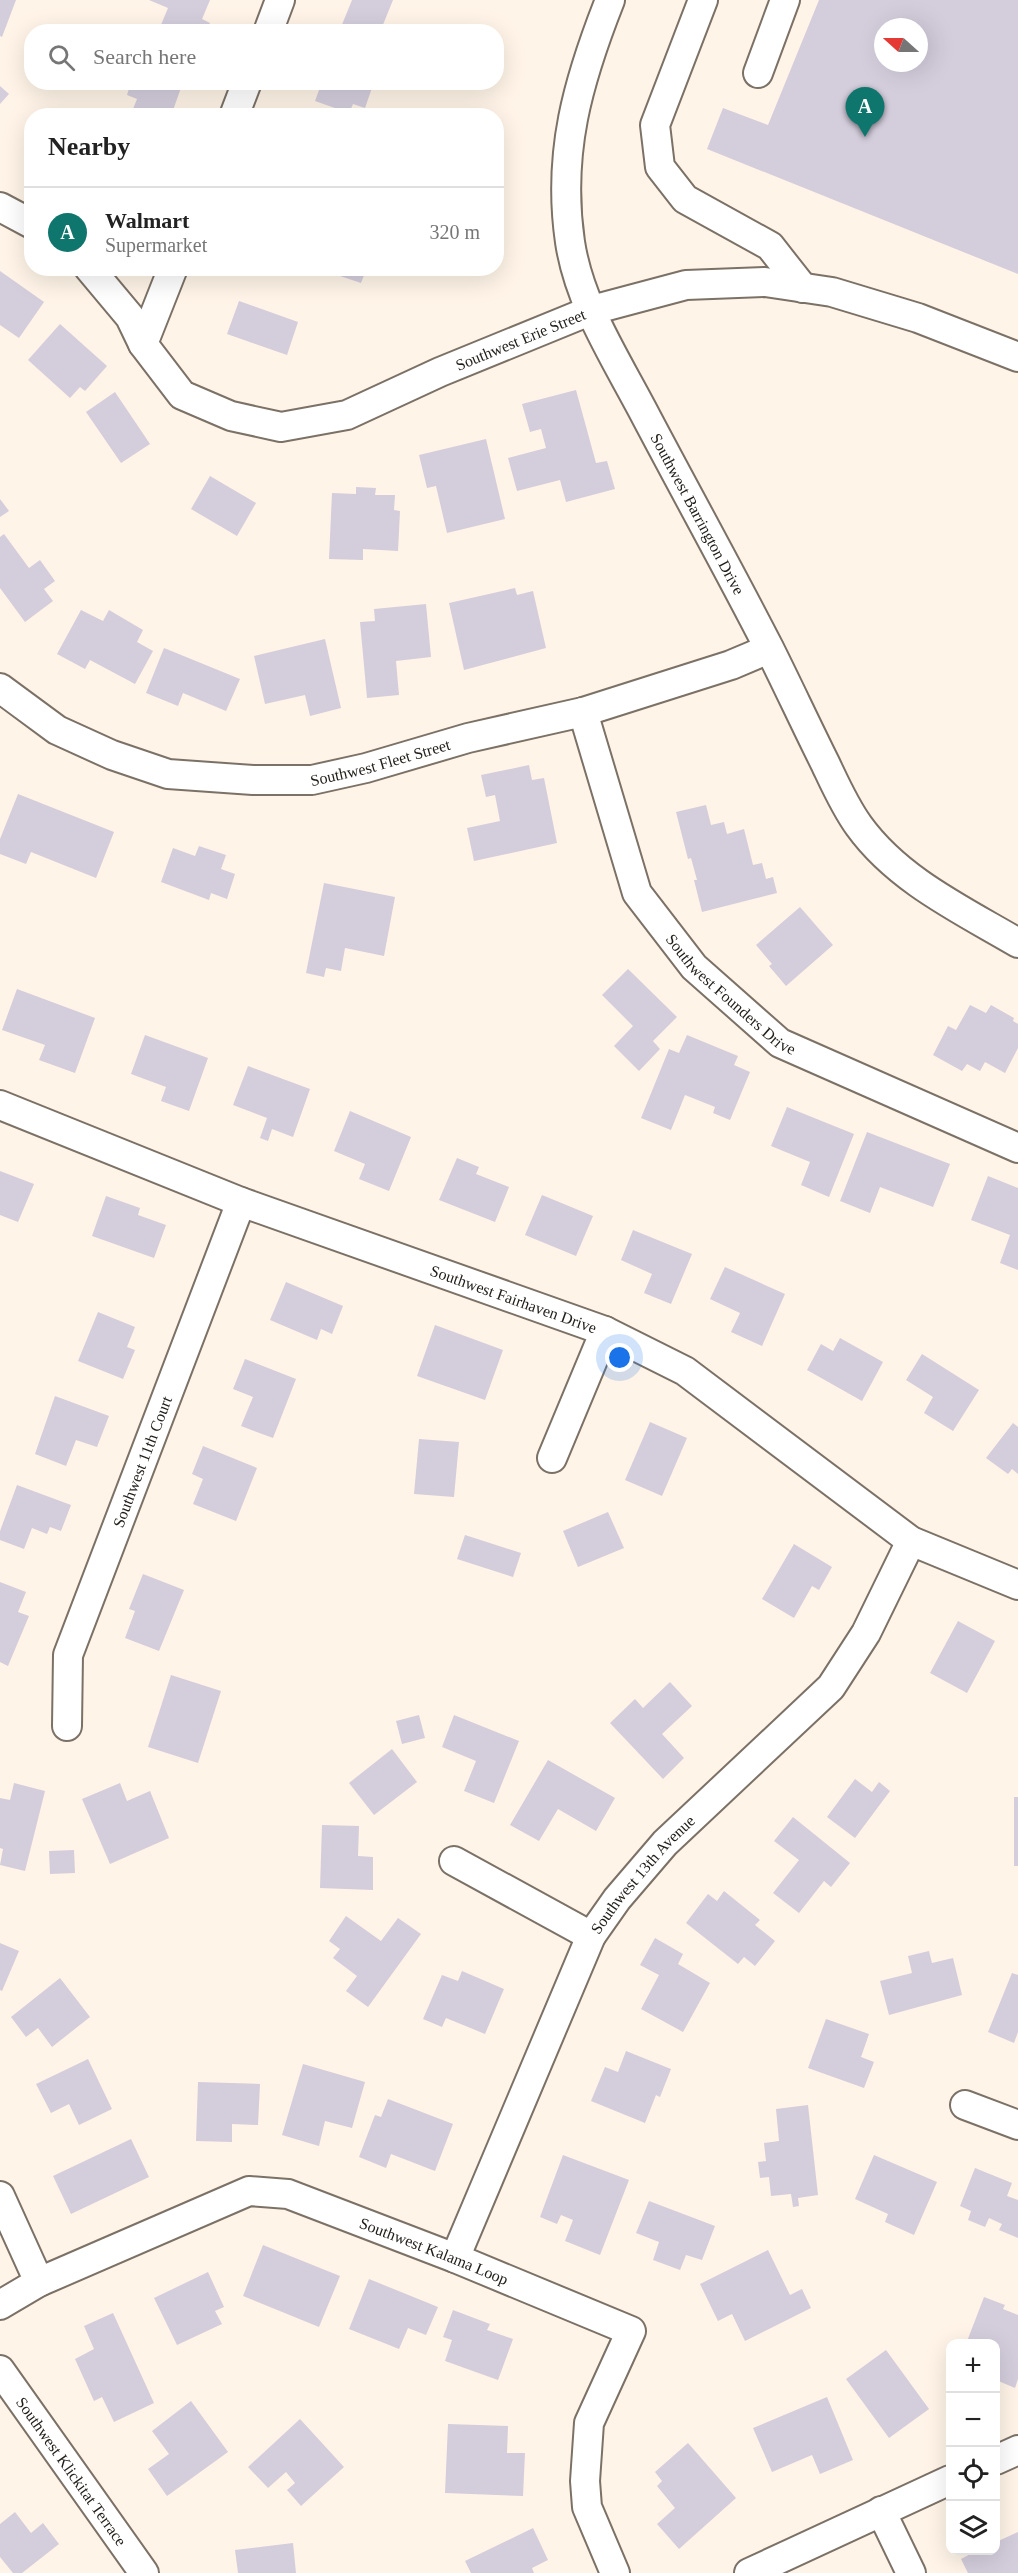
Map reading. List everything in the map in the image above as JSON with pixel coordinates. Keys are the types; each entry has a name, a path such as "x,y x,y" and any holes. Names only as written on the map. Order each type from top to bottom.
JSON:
{"street":[{"path":"271,24 280,0"},
{"name":"Southwest Barrington Drive","path":"610,0 591,49 574,104 567,159 566,203 576,271 606,343 769,649 858,826 894,863 923,886 1018,943"},
{"path":"703,0 656,125 660,167 686,199 770,246 803,288"},
{"path":"758,73 785,0"},
{"path":"237,108 245,90"},
{"path":"0,207 24,220"},
{"name":"Southwest Erie Street","path":"96,276 130,317 143,344 182,395 231,416 281,427 347,416 440,372 592,310 686,285 765,282 832,292 918,318 1018,357"},
{"path":"143,344 170,276"},
{"name":"Southwest Fleet Street","path":"0,688 57,729 112,755 168,774 253,780 312,780 366,768 468,738 584,712 731,666 769,649"},
{"name":"Southwest Founders Drive","path":"584,712 637,892 694,967 780,1043 1018,1148"},
{"name":"Southwest Fairhaven Drive","path":"0,1105 241,1202 604,1331 685,1371 911,1541 1018,1585"},
{"name":"Southwest 11th Court","path":"67,1726 68,1655 241,1202"},
{"path":"552,1458 604,1331"},
{"name":"Southwest 13th Avenue","path":"455,2258 591,1936 617,1899 665,1843 831,1687 866,1633 911,1541"},
{"path":"454,1861 591,1936"},
{"path":"965,2105 1018,2125"},
{"name":"Southwest Kalama Loop","path":"0,2305 39,2283 249,2191 288,2194 455,2258 631,2331 611,2370 589,2423 585,2481 587,2507 615,2573"},
{"path":"0,2196 39,2283"},
{"name":"Southwest Klickitat Terrace","path":"0,2370 144,2573"},
{"path":"1000,2458 1018,2450"},
{"path":"749,2573 946,2482"},
{"path":"881,2511 911,2573"}],"building":[{"path":"0,0 16,0 2,37 0,36"},
{"path":"149,0 210,0 202,19 210,23 161,24 168,8"},
{"path":"352,0 393,0 383,24 342,24"},
{"path":"819,0 1018,0 1018,274 707,149 723,108 768,125"},
{"path":"0,86 9,94 0,104"},
{"path":"129,90 180,90 174,108 133,108 137,99 127,95"},
{"path":"319,90 371,90 365,108 353,104 351,108 335,108 315,101"},
{"path":"0,271 44,302 19,338 0,325"},
{"path":"340,276 364,276 361,283"},
{"path":"239,301 298,322 287,355 227,334"},
{"path":"60,324 107,366 85,391 80,387 70,398 28,360"},
{"path":"576,390 596,463 607,461 615,489 566,502 560,480 517,491 508,458 546,448 541,429 530,432 522,404"},
{"path":"115,392 150,444 121,463 86,412"},
{"path":"486,439 505,519 447,533 436,486 427,488 419,455"},
{"path":"210,476 256,503 237,536 191,509"},
{"path":"356,487 376,488 375,495 395,495 394,510 400,511 398,551 363,549 363,560 329,559 332,493 356,494"},
{"path":"0,499 9,511 0,517"},
{"path":"4,534 29,568 40,560 55,581 44,589 53,601 25,622 0,588 0,537"},
{"path":"515,588 517,595 533,591 546,648 464,670 449,603"},
{"path":"426,604 431,657 396,661 399,695 367,698 360,622 375,621 374,609"},
{"path":"81,610 103,621 109,610 143,630 137,642 153,651 135,684 90,660 85,669 57,654"},
{"path":"325,639 341,708 310,716 305,695 265,704 254,656"},
{"path":"164,648 240,679 226,711 183,693 178,706 146,693"},
{"path":"529,765 532,780 544,778 557,843 474,861 467,828 500,821 495,795 486,797 481,775"},
{"path":"18,794 114,832 96,878 31,852 26,864 0,854 0,839"},
{"path":"706,805 711,825 724,822 727,834 744,829 753,865 762,863 766,879 773,877 777,893 702,912 694,880 697,880 691,858 688,859 676,812"},
{"path":"199,846 226,855 221,869 235,874 227,899 211,893 209,900 161,882 173,848 195,856"},
{"path":"324,883 395,897 384,956 345,948 341,971 326,968 324,977 306,973"},
{"path":"800,907 833,945 786,986 769,966 772,964 756,945"},
{"path":"628,969 677,1017 653,1041 660,1049 639,1071 614,1046 633,1026 602,995"},
{"path":"17,989 95,1018 75,1073 39,1060 45,1045 2,1030"},
{"path":"970,1005 986,1013 991,1005 1014,1018 1013,1021 1018,1024 1018,1048 1005,1073 985,1062 980,1071 967,1064 962,1071 933,1055 948,1026 956,1030"},
{"path":"145,1035 208,1058 189,1111 161,1101 166,1087 131,1074"},
{"path":"687,1035 738,1056 734,1065 750,1072 730,1120 713,1113 715,1107 685,1095 671,1130 641,1118 669,1049 679,1053"},
{"path":"248,1066 310,1089 293,1137 272,1129 268,1141 260,1138 267,1118 233,1105"},
{"path":"787,1107 854,1134 829,1197 801,1185 810,1162 771,1146"},
{"path":"350,1111 411,1137 389,1191 359,1179 365,1164 334,1151"},
{"path":"867,1132 950,1164 933,1207 880,1187 870,1213 840,1201"},
{"path":"457,1158 479,1167 476,1174 509,1187 495,1222 439,1200"},
{"path":"0,1171 34,1184 18,1222 0,1215"},
{"path":"988,1176 1018,1188 1018,1270 1000,1263 1010,1235 971,1220"},
{"path":"542,1195 593,1216 576,1256 525,1235"},
{"path":"106,1196 140,1208 138,1215 166,1225 154,1258 92,1236"},
{"path":"633,1230 692,1254 671,1304 644,1293 652,1274 621,1260"},
{"path":"725,1267 785,1294 762,1346 731,1332 740,1313 710,1299"},
{"path":"286,1282 343,1306 332,1334 321,1329 317,1340 270,1320"},
{"path":"98,1312 135,1327 127,1347 135,1350 123,1379 78,1361"},
{"path":"435,1325 503,1350 485,1400 417,1376"},
{"path":"840,1338 883,1362 862,1401 807,1370 821,1344 833,1351"},
{"path":"922,1354 979,1390 953,1431 924,1413 933,1397 906,1380"},
{"path":"245,1359 296,1379 273,1438 241,1426 253,1397 233,1389"},
{"path":"55,1396 109,1416 97,1447 76,1440 66,1466 35,1454"},
{"path":"650,1422 687,1438 662,1496 625,1480"},
{"path":"1013,1423 1018,1427 1018,1474 1012,1469 1008,1474 986,1458"},
{"path":"419,1439 459,1442 454,1497 414,1494"},
{"path":"203,1446 257,1468 236,1521 193,1504 203,1479 192,1474"},
{"path":"17,1485 71,1505 61,1531 50,1527 47,1534 32,1528 24,1549 0,1540 0,1531"},
{"path":"608,1512 624,1548 578,1567 563,1531"},
{"path":"465,1535 521,1553 513,1577 457,1559"},
{"path":"794,1544 832,1567 819,1590 812,1586 794,1618 762,1599"},
{"path":"143,1574 184,1590 159,1651 125,1638 135,1611 129,1609"},
{"path":"0,1582 26,1592 18,1612 29,1616 8,1666 0,1662"},
{"path":"958,1621 995,1641 967,1693 930,1673"},
{"path":"171,1675 221,1691 198,1763 148,1747"},
{"path":"670,1682 692,1706 662,1734 684,1758 663,1779 610,1723 635,1699 643,1708"},
{"path":"419,1715 425,1738 402,1744 396,1721"},
{"path":"454,1715 519,1741 494,1803 464,1791 476,1761 442,1747"},
{"path":"392,1749 417,1782 374,1815 349,1783"},
{"path":"548,1760 615,1798 596,1831 558,1809 539,1841 510,1825"},
{"path":"855,1779 872,1792 879,1782 890,1791 855,1838 827,1817"},
{"path":"14,1783 45,1791 25,1871 0,1865 3,1849 0,1848 0,1798 10,1800"},
{"path":"120,1783 127,1801 150,1791 169,1838 110,1864 82,1799"},
{"path":"1014,1797 1018,1797 1018,1866 1014,1866"},
{"path":"793,1817 850,1863 831,1887 824,1881 799,1913 773,1893 799,1860 774,1841"},
{"path":"322,1825 359,1826 358,1856 373,1857 373,1890 320,1888"},
{"path":"74,1850 75,1873 50,1874 49,1851"},
{"path":"724,1891 760,1920 755,1925 775,1941 755,1966 744,1957 738,1964 686,1923 708,1894 717,1901"},
{"path":"346,1916 381,1941 398,1918 421,1934 368,2007 346,1991 357,1976 333,1958 340,1949 329,1941"},
{"path":"655,1938 683,1954 678,1964 710,1983 683,2032 641,2009 659,1975 640,1965"},
{"path":"0,1943 19,1951 2,1991 0,1990"},
{"path":"929,1951 932,1963 953,1958 962,1995 889,2015 880,1981 912,1973 908,1956"},
{"path":"462,1971 504,1989 485,2034 446,2018 442,2027 423,2019 442,1975 458,1981"},
{"path":"1012,1973 1018,1975 1018,2032 1014,2043 988,2032"},
{"path":"60,1978 90,2017 52,2047 38,2028 26,2037 11,2017"},
{"path":"826,2019 869,2034 861,2057 874,2062 864,2088 808,2068"},
{"path":"626,2051 671,2069 660,2097 656,2095 645,2123 591,2101 605,2067 618,2072"},
{"path":"88,2059 112,2109 79,2125 69,2104 51,2113 36,2084"},
{"path":"303,2064 365,2082 352,2128 325,2121 319,2146 282,2135"},
{"path":"198,2082 260,2084 258,2125 232,2124 232,2142 196,2141"},
{"path":"388,2099 453,2124 435,2171 391,2154 386,2168 359,2157 375,2115 381,2117"},
{"path":"808,2105 818,2195 798,2198 799,2206 793,2207 791,2194 771,2196 769,2177 760,2178 758,2162 766,2161 764,2143 779,2141 776,2109"},
{"path":"131,2139 149,2177 71,2214 53,2176"},
{"path":"563,2155 629,2180 600,2255 565,2241 573,2220 561,2215 557,2224 540,2217"},
{"path":"874,2155 937,2182 914,2235 885,2222 888,2214 855,2199"},
{"path":"975,2168 1012,2183 1007,2196 1018,2200 1018,2238 999,2230 1002,2224 989,2218 985,2227 968,2220 971,2211 960,2206"},
{"path":"649,2201 715,2226 702,2260 686,2255 680,2270 653,2260 659,2242 636,2233"},
{"path":"263,2245 340,2276 319,2327 243,2296"},
{"path":"768,2250 790,2295 802,2289 811,2308 745,2341 732,2314 718,2321 700,2284"},
{"path":"208,2272 224,2307 215,2311 222,2324 177,2345 154,2298"},
{"path":"369,2279 438,2307 426,2335 408,2328 399,2349 349,2329"},
{"path":"984,2297 1005,2305 1003,2309 1018,2315 1018,2379 1015,2388 1000,2382 1000,2339 968,2339"},
{"path":"453,2310 490,2324 487,2330 513,2339 498,2380 445,2361 452,2340 443,2337"},
{"path":"113,2313 154,2403 114,2422 102,2397 94,2401 75,2359 94,2349 84,2326"},
{"path":"886,2350 929,2409 889,2438 846,2379"},
{"path":"827,2397 853,2460 820,2474 812,2455 772,2472 753,2428"},
{"path":"191,2401 228,2452 167,2496 148,2469 169,2454 152,2431"},
{"path":"300,2419 344,2467 301,2506 287,2490 295,2483 286,2472 268,2488 248,2467"},
{"path":"448,2424 508,2426 507,2453 525,2453 523,2496 445,2493"},
{"path":"688,2443 736,2498 679,2549 657,2524 675,2508 657,2486 662,2481 655,2472"},
{"path":"15,2512 31,2533 43,2523 59,2544 22,2573 13,2573 0,2557 0,2524"},
{"path":"533,2528 548,2560 532,2568 534,2573 471,2573 465,2561"},
{"path":"1018,2532 1018,2573 968,2573 961,2559 969,2555 1000,2555 1000,2540"},
{"path":"293,2543 296,2573 238,2573 235,2550"}],"place":[{"name":"Walmart","path":"865,137"}]}
